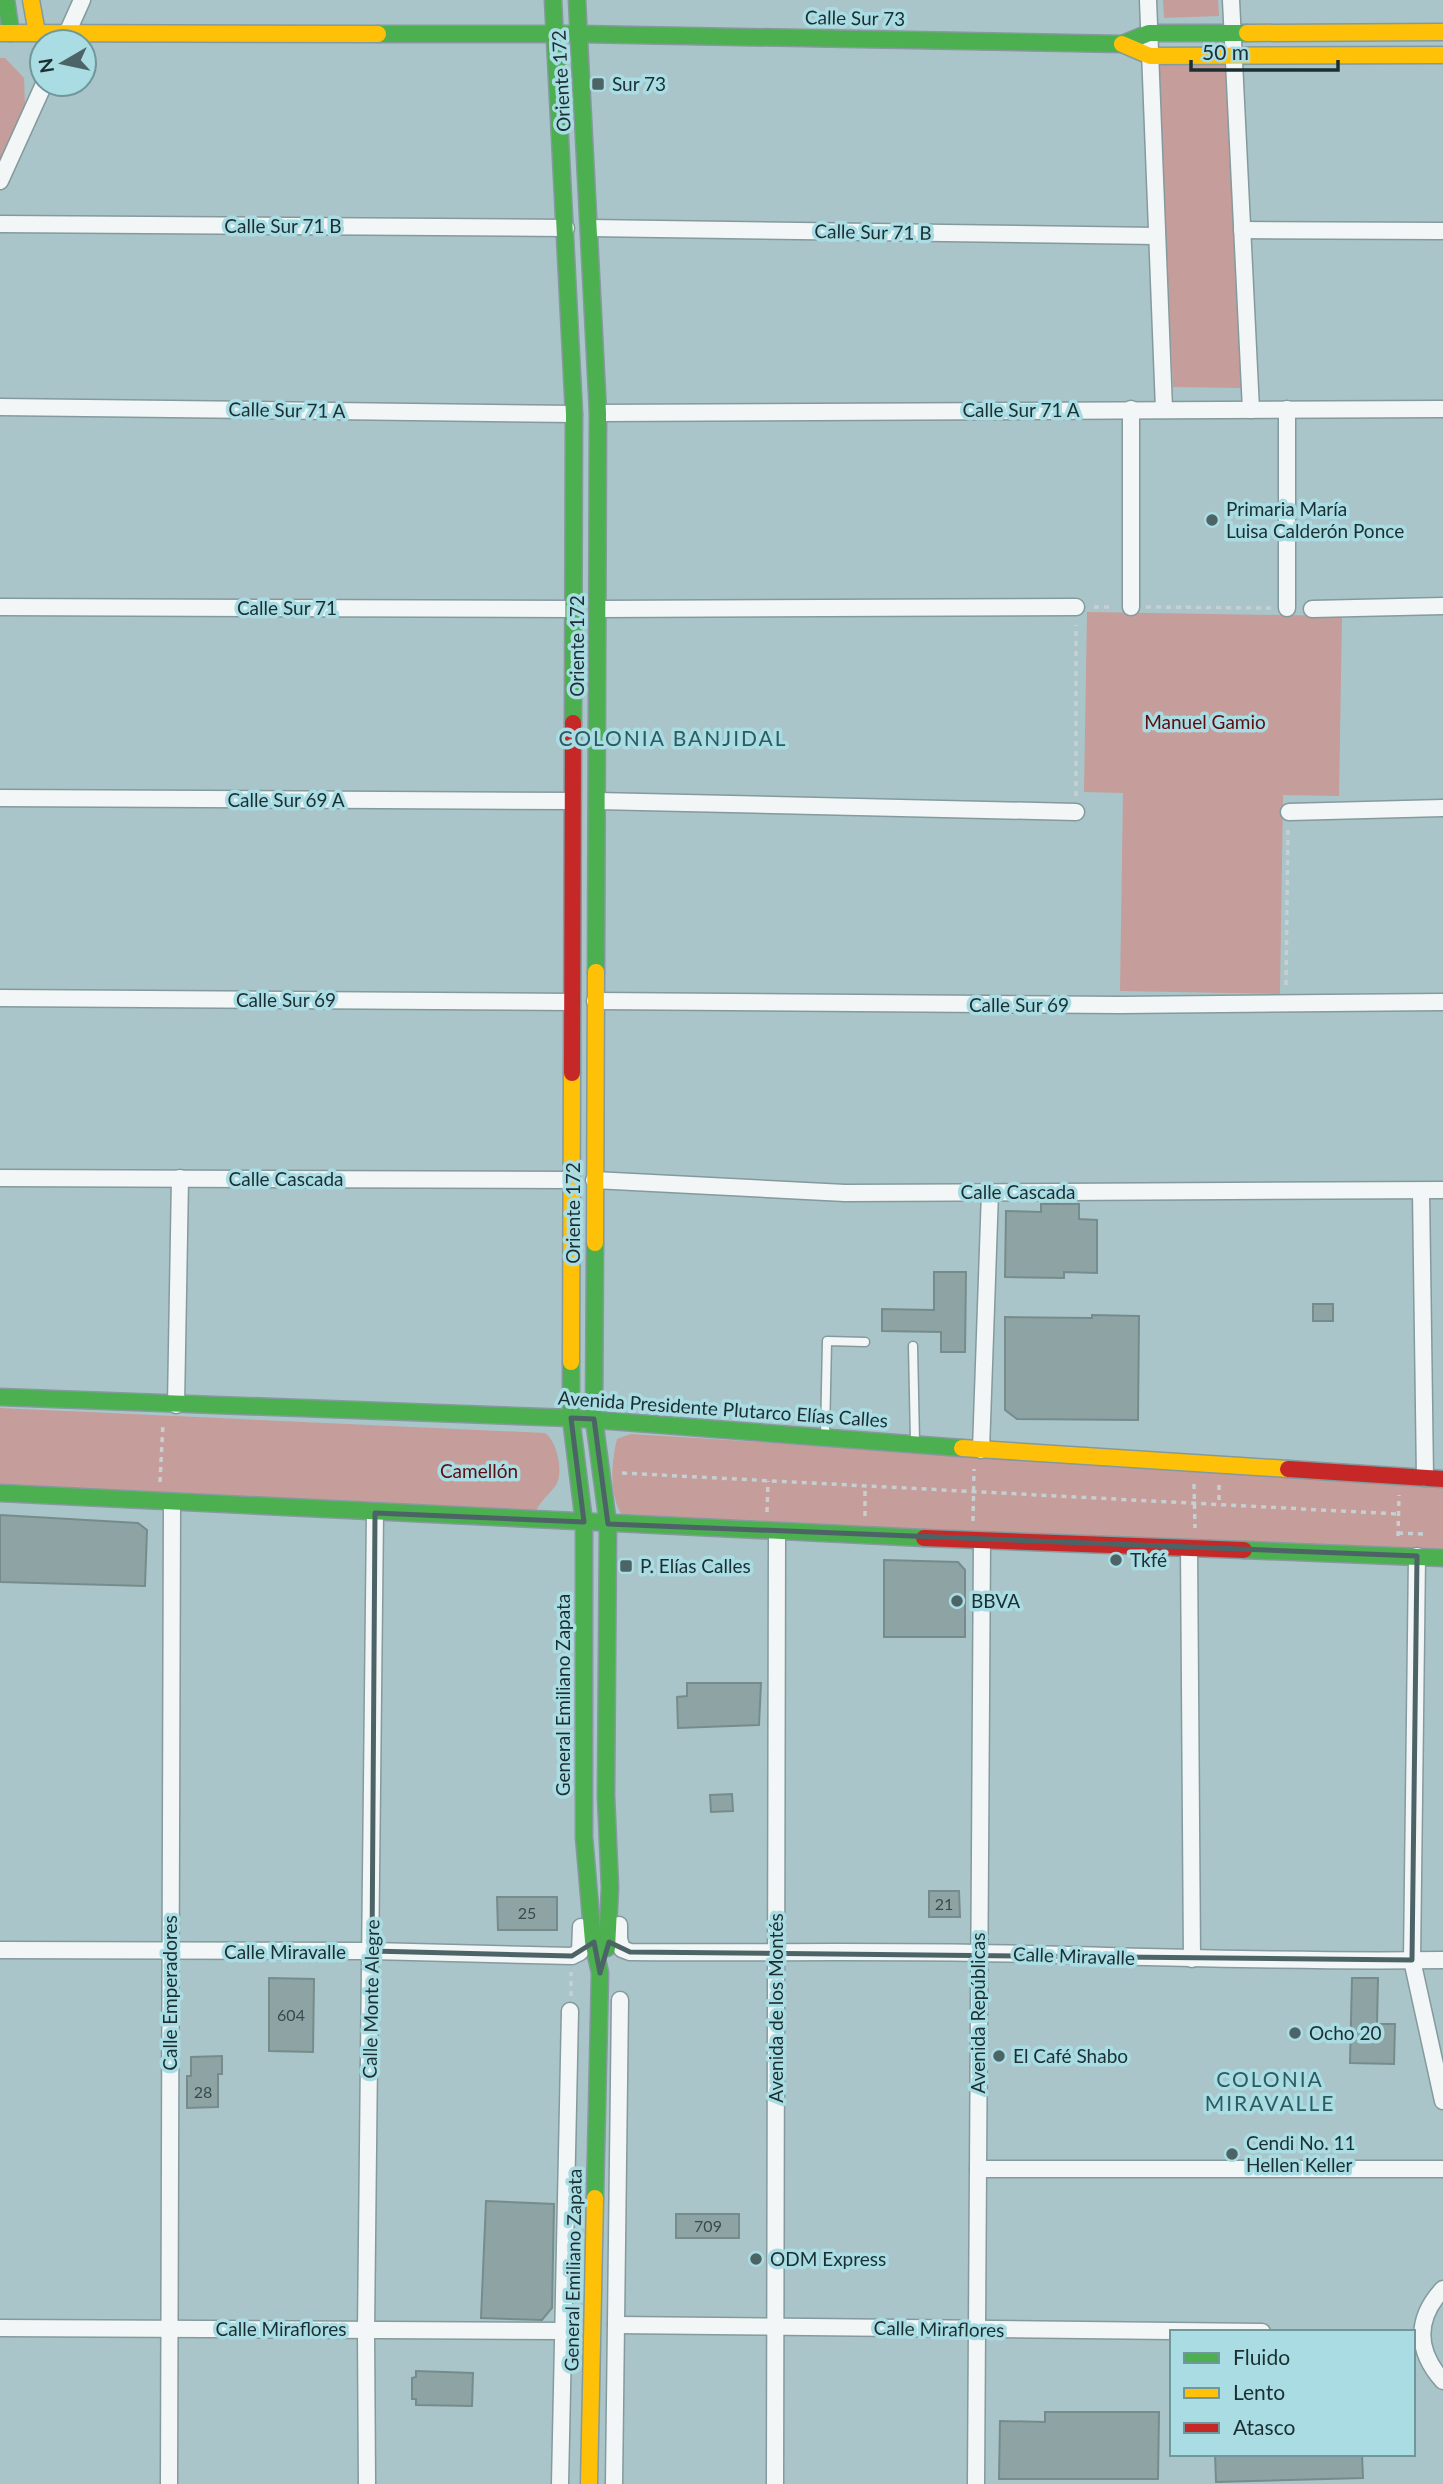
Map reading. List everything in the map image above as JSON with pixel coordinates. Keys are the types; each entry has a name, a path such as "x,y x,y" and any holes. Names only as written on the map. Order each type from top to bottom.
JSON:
{"main road":[{"path":"6,0 6,33"},
{"path":"31,0 36,28"},
{"name":"Oriente 172","path":"553,0 574,414 571,1418"},
{"name":"Oriente 172","path":"577,0 598,413 594,1419"},
{"name":"Calle Sur 73","path":"1122,44 1149,33 1443,32"},
{"name":"Calle Sur 73","path":"6,33 28,33"},
{"name":"Calle Sur 73","path":"98,38 580,34 1122,44 1150,56 1443,55"},
{"name":"Avenida Presidente Plutarco Elías Calles","path":"0,1396 170,1405 594,1419 978,1450 1443,1479"},
{"name":"General Emiliano Zapata","path":"571,1418 584,1522 584,1837 593,1941 600,1973 589,2484"},
{"name":"General Emiliano Zapata","path":"594,1419 608,1524 606,1796 610,1888 609,1943 600,1973"},
{"path":"0,1493 772,1532 1443,1558"}],"street":[{"path":"69,28 82,0"},
{"path":"1148,0 1164,409"},
{"path":"1231,0 1251,410"},
{"path":"0,181 38,98"},
{"name":"Calle Sur 71 B","path":"0,224 566,228"},
{"name":"Calle Sur 71 B","path":"589,228 1157,236"},
{"path":"1242,230 1443,231"},
{"name":"Calle Sur 71 A","path":"0,407 574,414"},
{"path":"1131,409 1131,607"},
{"path":"1287,409 1287,608"},
{"name":"Calle Sur 71 A","path":"598,413 1443,409"},
{"path":"1312,609 1443,606"},
{"name":"Calle Sur 71","path":"0,607 573,609"},
{"path":"598,609 1076,607"},
{"name":"Calle Sur 69 A","path":"0,798 572,801"},
{"path":"597,801 1076,812"},
{"path":"1289,812 1443,808"},
{"name":"Calle Sur 69","path":"0,998 572,1002"},
{"name":"Calle Sur 69","path":"595,1001 1285,1005 1443,1002"},
{"name":"Calle Cascada","path":"0,1178 571,1180"},
{"path":"170,1405 180,1178"},
{"name":"Calle Cascada","path":"594,1181 845,1193 1443,1191"},
{"path":"1421,1191 1425,1478"},
{"path":"978,1450 990,1192"},
{"name":"Calle Emperadores","path":"166,1502 170,1952 169,2484"},
{"name":"Calle Monte Alegre","path":"367,2484 366,2330 375,1513"},
{"name":"Avenida de los Montés","path":"772,1532 777,1954 775,2484"},
{"name":"Avenida Repúblicas","path":"976,2484 978,1541"},
{"path":"1192,1959 1193,1548"},
{"path":"1417,1556 1412,1960 1443,2101"},
{"path":"572,1956 578,1954 581,1945 584,1837"},
{"name":"Calle Miravalle","path":"610,1888 619,1917 622,1949 630,1951 777,1954 978,1953 1192,1959 1443,1959"},
{"name":"Calle Miravalle","path":"0,1950 372,1951 572,1956"},
{"path":"614,2484 620,2000"},
{"path":"560,2484 570,2011"},
{"path":"978,2169 1443,2169"},
{"path":"1443,2289 1433,2300 1418,2333 1432,2368 1443,2381"},
{"name":"Calle Miraflores","path":"615,2325 1170,2331"},
{"name":"Calle Miraflores","path":"0,2328 563,2331"}],"lane":[{"path":"825,1439 827,1340 865,1342"},
{"path":"913,1346 915,1445"}],"path":[{"path":"1076,812 1076,607 1287,608"},
{"path":"1285,1005 1289,812"},
{"path":"166,1502 170,1405"},
{"path":"978,1450 973,1491 978,1541"},
{"path":"1193,1463 1193,1548"},
{"path":"616,1473 1398,1514"},
{"path":"1397,1555 1399,1477"},
{"path":"768,1480 772,1532"},
{"path":"864,1536 865,1485"},
{"path":"1398,1533 1432,1535"},
{"path":"570,2011 572,1956"}],"highlighted area":[{"path":"571,1418 594,1419 608,1524 1417,1556 1412,1960 630,1952 609,1942 600,1973 594,1942 572,1956 372,1951 375,1513 584,1522"}],"green space":[{"path":"1163,0 1218,0 1219,16 1164,18"},
{"path":"0,58 5,58 24,78 25,105 0,161"},
{"path":"1158,63 1225,63 1241,388 1173,387"},
{"name":"Manuel Gamio","path":"1087,612 1342,616 1339,796 1283,795 1280,994 1120,991 1123,793 1084,792"},
{"name":"Camellón","path":"0,1408 545,1433 556,1450 559,1473 556,1485 536,1511 0,1487"},
{"path":"631,1434 1443,1485 1443,1551 626,1520 616,1503 612,1470 617,1439"}],"building":[{"path":"1041,1204 1079,1204 1079,1219 1097,1220 1097,1273 1064,1272 1064,1278 1005,1277 1006,1211 1041,1212"},
{"path":"934,1272 966,1272 965,1352 941,1352 941,1332 882,1331 882,1309 934,1310"},
{"path":"1313,1304 1333,1304 1333,1321 1313,1321"},
{"path":"1092,1315 1139,1316 1138,1420 1017,1419 1005,1410 1005,1317 1092,1318"},
{"path":"0,1515 138,1523 147,1530 145,1586 0,1582"},
{"path":"884,1560 958,1562 965,1570 965,1637 884,1637"},
{"path":"687,1683 761,1683 759,1725 678,1728 677,1697 687,1696"},
{"path":"732,1794 733,1811 711,1812 710,1795"},
{"path":"929,1891 959,1891 960,1917 929,1917"},
{"path":"497,1897 557,1897 557,1930 498,1930"},
{"path":"269,1978 314,1979 313,2052 269,2051"},
{"path":"1352,1978 1378,1978 1377,2024 1395,2024 1394,2064 1350,2063"},
{"path":"222,2056 222,2074 218,2074 218,2107 187,2108 187,2076 191,2076 191,2057"},
{"path":"486,2201 554,2204 552,2308 542,2320 481,2318"},
{"path":"676,2214 739,2214 739,2238 676,2238"},
{"path":"416,2371 473,2373 472,2406 416,2405 416,2399 412,2399 412,2378 416,2377"},
{"path":"1045,2412 1159,2412 1158,2479 999,2479 1000,2421 1045,2422"},
{"path":"1215,2456 1362,2456 1363,2478 1216,2482"}],"traffic: fast":[{"path":"6,0 11,33"},
{"path":"553,0 574,414 573,723"},
{"path":"577,0 598,413 596,972"},
{"path":"378,34 580,34 1122,44 1149,33 1247,33"},
{"path":"595,1243 594,1419 608,1524 606,1796 610,1888 607,1948"},
{"path":"571,1362 571,1418 584,1522 584,1837 593,1941 600,1973 595,2198"},
{"path":"0,1397 571,1418 962,1448"},
{"path":"0,1493 924,1538"},
{"path":"1244,1550 1443,1558"}],"traffic: slow":[{"path":"31,0 36,28"},
{"path":"1247,33 1443,32"},
{"path":"0,33 378,34"},
{"path":"1122,44 1150,56 1443,55"},
{"path":"595,1243 596,972"},
{"path":"571,1362 572,1073"},
{"path":"962,1448 1288,1469"},
{"path":"589,2484 595,2198"}],"traffic: jam":[{"path":"572,1073 573,723"},
{"path":"1288,1469 1443,1479"},
{"path":"924,1538 1244,1550"}],"place":[{"name":"Sur 73","path":"598,84"},
{"name":"Primaria María Luisa Calderón Ponce","path":"1212,520"},
{"name":"Tkfé","path":"1116,1560"},
{"name":"P. Elías Calles","path":"626,1566"},
{"name":"BBVA","path":"957,1601"},
{"name":"Ocho 20","path":"1295,2033"},
{"name":"El Café Shabo","path":"999,2056"},
{"name":"Cendi No. 11 Hellen Keller","path":"1232,2154"},
{"name":"ODM Express","path":"756,2259"}],"district":[{"name":"COLONIA BANJIDAL","path":"673,739"},
{"name":"COLONIA MIRAVALLE","path":"1270,2092"}]}
